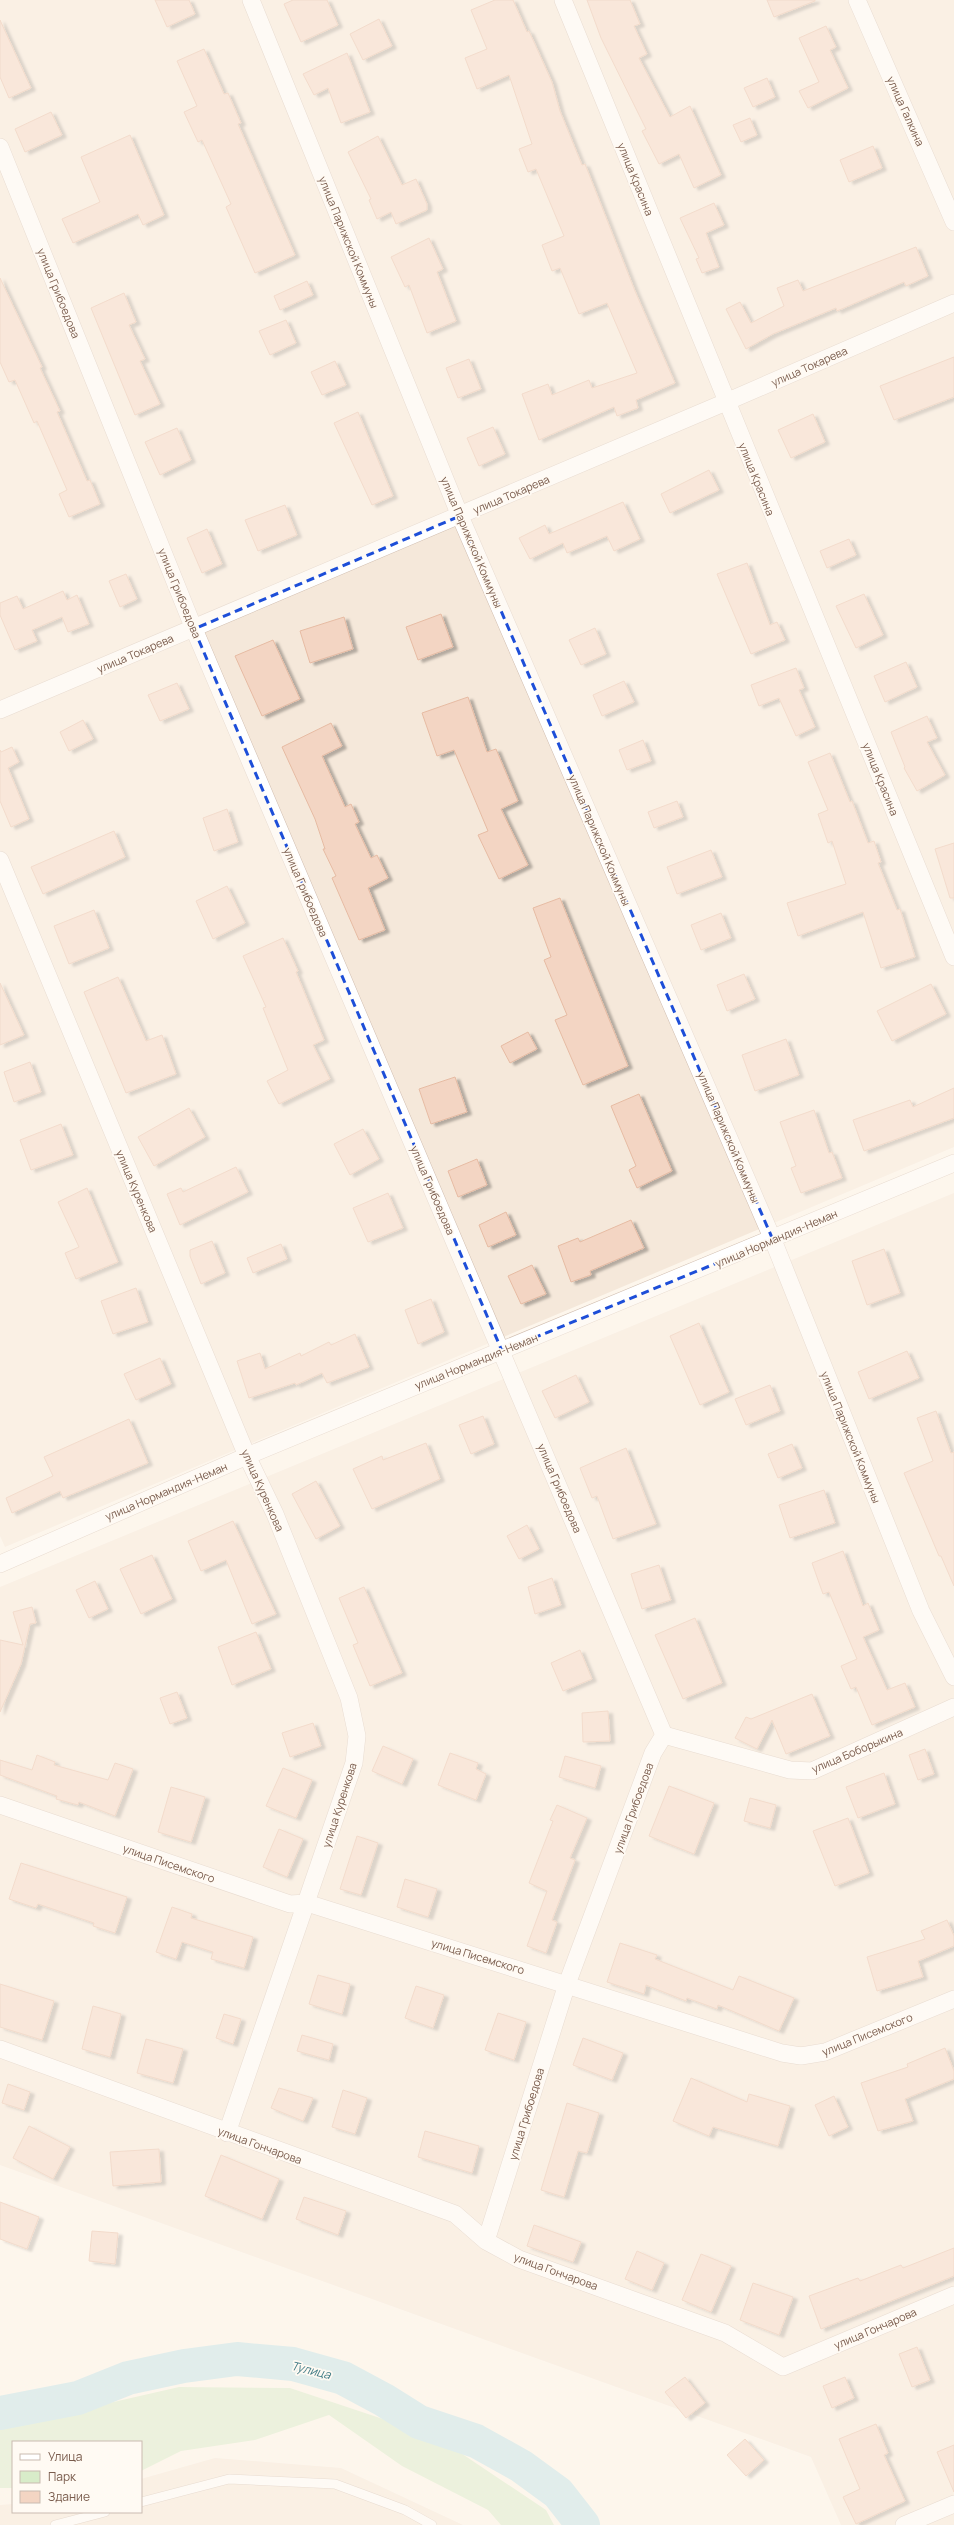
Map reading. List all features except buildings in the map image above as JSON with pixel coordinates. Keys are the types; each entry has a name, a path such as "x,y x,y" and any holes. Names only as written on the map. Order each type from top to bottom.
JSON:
{"street":[{"name":"улица Парижской Коммуны","path":"251,0 460,516 773,1240 920,1611 954,1677"},
{"name":"улица Красина","path":"563,0 954,957"},
{"name":"улица Галкина","path":"858,0 954,222"},
{"name":"улица Грибоедова","path":"0,147 194,629 664,1735 653,1753 567,1984 486,2241"},
{"name":"улица Токарева","path":"0,710 460,516 954,303"},
{"name":"улица Куренкова","path":"0,860 247,1456 275,1514 349,1698 357,1736 354,1763 227,2133"},
{"name":"улица Нормандия-Неман","path":"0,1564 247,1456 773,1240 954,1163"},
{"name":"улица Боборыкина","path":"664,1735 790,1770 812,1771 954,1707"},
{"name":"улица Писемского","path":"0,1805 290,1904 307,1903 782,2053 801,2056 826,2052 954,1999"},
{"name":"улица Гончарова","path":"0,2049 227,2133 456,2214 486,2241 519,2259 725,2333 783,2367 954,2295"},
{"path":"904,2525 954,2504"}],"lane":[{"path":"142,2502 229,2479 336,2484 405,2510 432,2525"},
{"path":"54,2525 101,2513"}],"highlighted area":[{"path":"460,516 773,1240 502,1351 194,629"}],"shaded area":[{"path":"0,0 954,0 954,1147 5,1547 0,1536"},
{"path":"954,1193 954,2525 841,2525 811,2457 0,2165 0,1587"},
{"path":"215,2458 341,2468 463,2525 0,2525 0,2505 12,2504 12,2513 142,2513 142,2479"}],"green space":[{"path":"179,2387 290,2388 437,2437 546,2510 554,2525 501,2525 488,2510 402,2466 329,2415 255,2440 181,2451 142,2470 142,2441 12,2441 12,2488 0,2488 0,2425 13,2425"}],"waterway":[{"name":"Тулица","path":"0,2413 78,2398 128,2378 184,2366 237,2359 293,2364 343,2378 384,2400 419,2422 476,2441 521,2466 558,2493 583,2525"}]}
